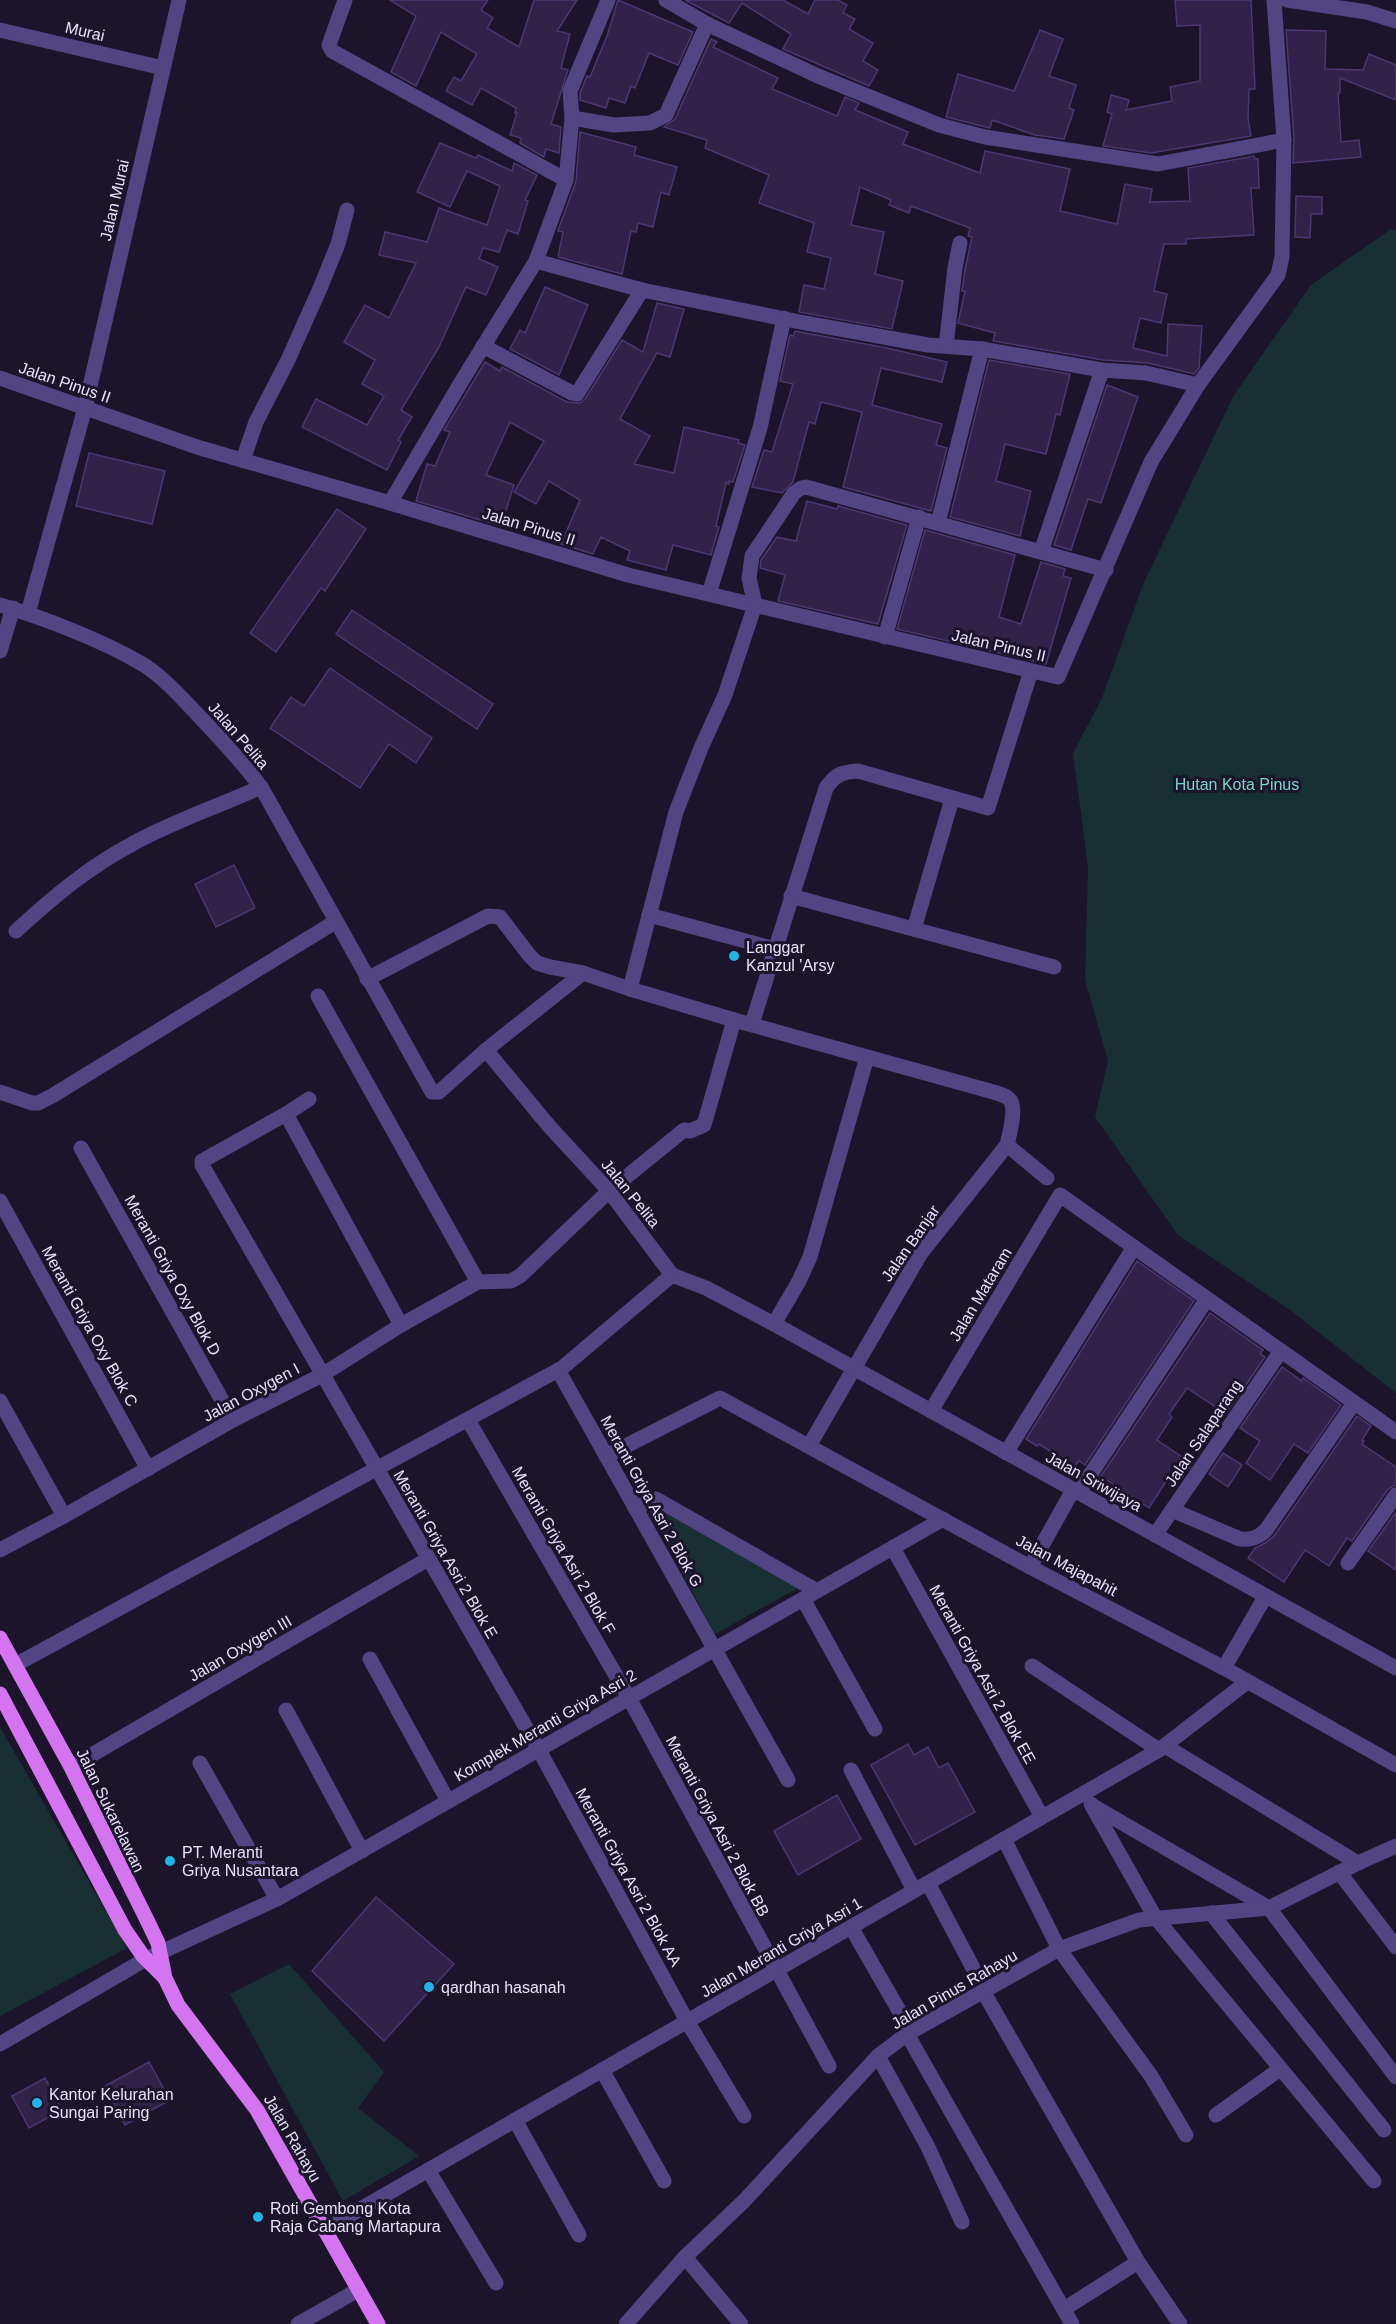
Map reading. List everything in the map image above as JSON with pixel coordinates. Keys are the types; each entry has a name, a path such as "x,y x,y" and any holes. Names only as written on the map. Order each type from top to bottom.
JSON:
{"main road":[{"name":"Jalan Sukarelawan","path":"0,1638 71,1767 148,1922 153,1956"},
{"name":"Jalan Sukarelawan","path":"0,1694 125,1930 153,1956 165,1978"},
{"name":"Jalan Rahayu","path":"165,1978 178,2004 257,2110 378,2324"}],"street":[{"name":"Jalan Murai","path":"28,613 85,408 179,0"},
{"path":"345,0 329,45 332,51 566,180"},
{"path":"390,503 536,261 566,180 572,118 570,92 608,0"},
{"path":"666,0 707,24 818,76 939,125 985,137 1158,164 1284,140"},
{"path":"630,989 676,812 701,747 725,695 755,605 749,578 752,556 794,493 801,488 813,489 1106,570 1151,462 1198,385 1278,275 1282,248 1284,140 1274,0"},
{"path":"1287,0 1367,12 1396,21"},
{"path":"572,118 614,125 650,123 666,115 707,24"},
{"name":"Murai","path":"0,30 163,68"},
{"path":"243,460 256,422 281,375 321,286 338,244 347,210"},
{"path":"946,346 960,243"},
{"path":"536,261 642,290 784,318 1102,370 1146,373 1198,385"},
{"path":"483,346 577,394 642,290"},
{"path":"709,594 760,428 784,318"},
{"path":"938,523 982,349"},
{"path":"1041,552 1102,370"},
{"name":"Jalan Pinus II","path":"0,378 197,447 628,575 1056,677 1058,677 1106,570"},
{"path":"885,637 919,517"},
{"path":"0,651 6,607"},
{"name":"Jalan Pelita","path":"6,607 28,613 119,651 145,666 170,686 239,758 261,787 432,1092 439,1092 486,1050 549,1126 609,1191 672,1275"},
{"path":"752,1024 826,788 834,776 843,772 858,771 988,808 1031,671"},
{"path":"16,931 57,894 136,841 261,787"},
{"path":"914,929 952,799"},
{"path":"791,896 1054,967"},
{"path":"649,915 775,949"},
{"path":"367,979 488,916 500,917 537,963 583,973 734,1020 1009,1098 1012,1104 1011,1128 1006,1145 1047,1178"},
{"path":"0,1092 32,1103 38,1103 52,1096 335,922"},
{"path":"486,1050 583,973"},
{"path":"318,996 477,1282"},
{"path":"609,1191 684,1131 704,1125 734,1020"},
{"path":"15,1665 558,1370 672,1275 706,1288 774,1324 810,1257 867,1057"},
{"path":"309,1099 286,1114 401,1325"},
{"name":"Meranti Griya Asri 2 Blok E","path":"286,1114 203,1160 202,1164 539,1750"},
{"name":"Jalan Banjar","path":"809,1446 921,1253 1006,1145"},
{"name":"Meranti Griya Oxy Blok D","path":"81,1148 233,1420"},
{"name":"Jalan Oxygen I","path":"0,1550 233,1420 322,1375 401,1325 477,1282 511,1281 520,1276 609,1191"},
{"name":"Jalan Mataram","path":"931,1411 1060,1195 1134,1247"},
{"name":"Meranti Griya Oxy Blok C","path":"0,1201 148,1469"},
{"path":"1006,1453 1134,1247 1396,1432"},
{"path":"1029,1567 1076,1491 1208,1299"},
{"name":"Jalan Sriwijaya","path":"774,1324 1396,1668"},
{"name":"Jalan Salaparang","path":"1155,1535 1281,1351"},
{"name":"Meranti Griya Asri 2 Blok G","path":"558,1370 788,1779"},
{"name":"Jalan Majapahit","path":"606,1456 720,1398 1029,1567 1224,1668 1396,1765"},
{"path":"0,1401 64,1516"},
{"path":"1172,1510 1240,1539 1249,1540 1259,1537 1354,1403"},
{"name":"Meranti Griya Asri 2 Blok F","path":"468,1420 629,1698"},
{"path":"1347,1563 1396,1495"},
{"path":"635,1508 656,1498 817,1591"},
{"name":"Komplek Meranti Griya Asri 2","path":"153,1956 277,1899 943,1519"},
{"name":"Meranti Griya Asri 2 Blok EE","path":"893,1548 1042,1817"},
{"name":"Jalan Oxygen III","path":"71,1767 428,1559"},
{"path":"1224,1668 1265,1597"},
{"path":"803,1599 875,1730"},
{"path":"370,1659 448,1802"},
{"path":"1032,1666 1162,1748 1356,1862 1360,1862"},
{"name":"Jalan Meranti Griya Asri 1","path":"324,2230 1042,1817 1084,1800 1162,1748 1247,1682"},
{"name":"Meranti Griya Asri 2 Blok BB","path":"629,1698 829,2066"},
{"path":"286,1710 362,1851"},
{"name":"Meranti Griya Asri 2 Blok AA","path":"539,1750 687,2021 744,2116"},
{"path":"200,1763 277,1899"},
{"path":"851,1770 973,1968"},
{"path":"1084,1800 1269,1908 1396,2077"},
{"path":"1084,1800 1155,1917 1374,2181"},
{"path":"1004,1839 1059,1949 1151,2076 1186,2135"},
{"name":"Jalan Pinus Rahayu","path":"626,2324 685,2257 744,2200 878,2056 907,2034 1059,1949 1139,1920 1269,1908 1396,1846"},
{"path":"1339,1872 1396,1947"},
{"path":"1211,1913 1384,2130"},
{"path":"851,1927 901,2014"},
{"path":"0,2044 153,1956"},
{"path":"983,1991 1138,2262 1180,2324"},
{"path":"907,2034 1072,2324"},
{"path":"878,2056 928,2147 962,2222"},
{"path":"1216,2115 1280,2069"},
{"path":"602,2070 664,2181"},
{"path":"515,2120 579,2235"},
{"path":"429,2170 496,2283"},
{"path":"685,2257 741,2324"},
{"path":"1064,2308 1138,2262"},
{"path":"298,2324 358,2290"}],"green space":[{"name":"Hutan Kota Pinus","path":"1391,229 1396,230 1396,1393 1290,1310 1178,1235 1095,1117 1108,1061 1085,980 1088,867 1073,753 1102,698 1144,582 1234,395 1311,285"},
{"path":"645,1503 656,1508 798,1588 715,1634"},
{"path":"0,1727 127,1948 0,2016"},
{"path":"289,1964 384,2072 358,2108 419,2156 343,2201 230,1994"}],"building":[{"path":"390,0 488,0 481,10 493,18 487,28 519,47 534,0 577,0 557,31 570,34 561,68 568,70 551,124 561,127 559,153 546,149 544,157 520,143 521,138 510,135 517,113 515,113 516,108 481,88 472,105 446,91 454,77 461,81 477,54 441,32 416,86 391,72 416,16"},
{"path":"618,0 693,32 678,65 649,53 635,88 631,86 625,103 609,98 606,108 580,100 580,93 587,76 590,77 607,36"},
{"path":"685,0 783,0 808,14 815,0 838,0 847,5 843,13 855,19 849,29 873,43 863,61 878,70 869,86 783,49 791,34 742,3 729,23"},
{"path":"1175,0 1251,0 1255,89 1249,89 1248,119 1251,136 1151,153 1103,146 1112,114 1107,112 1111,95 1129,100 1126,110 1172,101 1170,87 1200,81 1200,25 1177,26"},
{"path":"1040,30 1063,39 1049,76 1076,85 1069,108 1074,110 1064,139 1035,135 992,120 990,128 946,117 958,74 1014,91"},
{"path":"1286,30 1326,31 1325,69 1363,70 1369,54 1396,65 1396,100 1340,78 1340,93 1338,93 1341,142 1359,140 1361,157 1293,163 1294,139"},
{"path":"711,39 717,42 713,47 778,78 772,89 837,116 845,97 859,103 855,110 908,132 903,144 980,173 985,151 1070,169 1060,211 1117,224 1125,184 1152,189 1150,202 1190,201 1188,168 1254,156 1258,159 1259,188 1251,188 1254,235 1186,239 1186,244 1164,244 1154,291 1167,294 1161,323 1140,318 1133,348 1167,356 1168,324 1202,326 1199,368 1194,374 1148,363 1103,360 993,341 995,333 958,323 972,237 968,236 970,228 911,206 909,213 889,205 891,200 860,187 851,225 884,232 875,274 903,281 892,329 799,312 804,285 824,289 831,258 807,252 814,223 759,203 769,175 705,148 707,140 664,127 675,119"},
{"path":"580,132 636,147 634,155 677,167 669,195 661,192 653,227 638,223 636,232 631,231 622,274 558,257 563,232 558,231 576,181"},
{"path":"440,143 476,158 478,155 512,171 514,163 537,175 525,200 528,201 518,234 507,230 499,252 483,248 479,259 498,267 486,295 466,287 439,347 401,410 412,417 398,440 401,442 387,470 302,427 316,399 367,425 384,396 362,384 375,360 344,342 365,305 389,318 416,263 379,255 385,232 427,242 439,208 487,225 500,186 467,171 450,207 417,192"},
{"path":"1296,196 1322,197 1322,214 1311,214 1310,238 1295,237"},
{"path":"545,287 588,305 559,375 510,349 520,330 525,333"},
{"path":"657,303 684,309 670,357 657,353 620,419 650,436 634,464 674,473 684,427 739,440 738,443 745,445 733,482 726,483 716,526 719,527 711,555 673,545 666,570 627,560 630,551 601,537 593,554 561,544 580,500 549,481 536,504 514,492 544,441 510,422 486,475 514,485 501,526 416,501 427,464 435,466 450,432 444,430 485,362 500,371 502,367 567,402 580,403 585,399 622,340 643,352"},
{"path":"795,331 947,362 942,382 881,368 872,405 942,424 936,445 947,448 931,511 843,487 862,412 821,402 815,424 809,422 793,482 782,493 752,487 764,450 772,452 793,384 780,381 790,335 793,336"},
{"path":"989,360 1070,374 1060,415 1056,414 1046,454 1005,444 996,481 1031,491 1020,536 950,517"},
{"path":"1107,385 1138,397 1101,503 1088,499 1071,550 1054,545"},
{"path":"89,453 165,471 152,524 76,506"},
{"path":"807,501 837,509 838,506 907,525 878,624 778,601 785,575 760,568 761,560 777,537 796,541"},
{"path":"337,509 366,529 325,591 321,588 276,652 250,633"},
{"path":"925,530 1015,555 999,617 1021,624 1041,562 1065,569 1063,576 1071,578 1046,664 897,629"},
{"path":"352,610 493,704 477,729 336,634"},
{"path":"330,668 432,738 416,763 389,744 360,788 270,728 291,697 304,706"},
{"path":"234,865 255,908 216,927 195,884"},
{"path":"1137,1261 1194,1301 1085,1465 1079,1461 1074,1467 1039,1444 1037,1446 1026,1439"},
{"path":"1210,1313 1263,1350 1260,1354 1265,1357 1226,1414 1187,1388 1169,1414 1172,1417 1157,1440 1182,1457 1149,1508 1101,1476"},
{"path":"1282,1367 1302,1381 1303,1378 1341,1405 1308,1453 1294,1444 1270,1480 1246,1463 1260,1441 1240,1428"},
{"path":"1357,1416 1371,1426 1362,1444 1396,1467 1396,1485 1388,1489 1352,1541 1347,1538 1329,1566 1305,1550 1284,1582 1248,1558 1255,1548 1274,1536"},
{"path":"1223,1453 1242,1465 1228,1487 1209,1474"},
{"path":"1396,1512 1396,1570 1368,1551"},
{"path":"908,1744 914,1755 928,1747 939,1768 948,1763 975,1812 915,1845 871,1765"},
{"path":"837,1795 861,1839 798,1875 774,1831"},
{"path":"376,1897 454,1964 384,2041 312,1971"},
{"path":"149,2062 170,2100 125,2125 105,2086"},
{"name":"Kantor Kelurahan Sungai Paring","path":"45,2078 62,2110 29,2128 12,2096"}],"place":[{"name":"Langgar Kanzul 'Arsy","path":"734,956"},
{"name":"PT. Meranti Griya Nusantara","path":"170,1861"},
{"name":"qardhan hasanah","path":"429,1987"},
{"name":"Kantor Kelurahan Sungai Paring","path":"37,2103"},
{"name":"Roti Gembong Kota Raja Cabang Martapura","path":"258,2217"}]}
